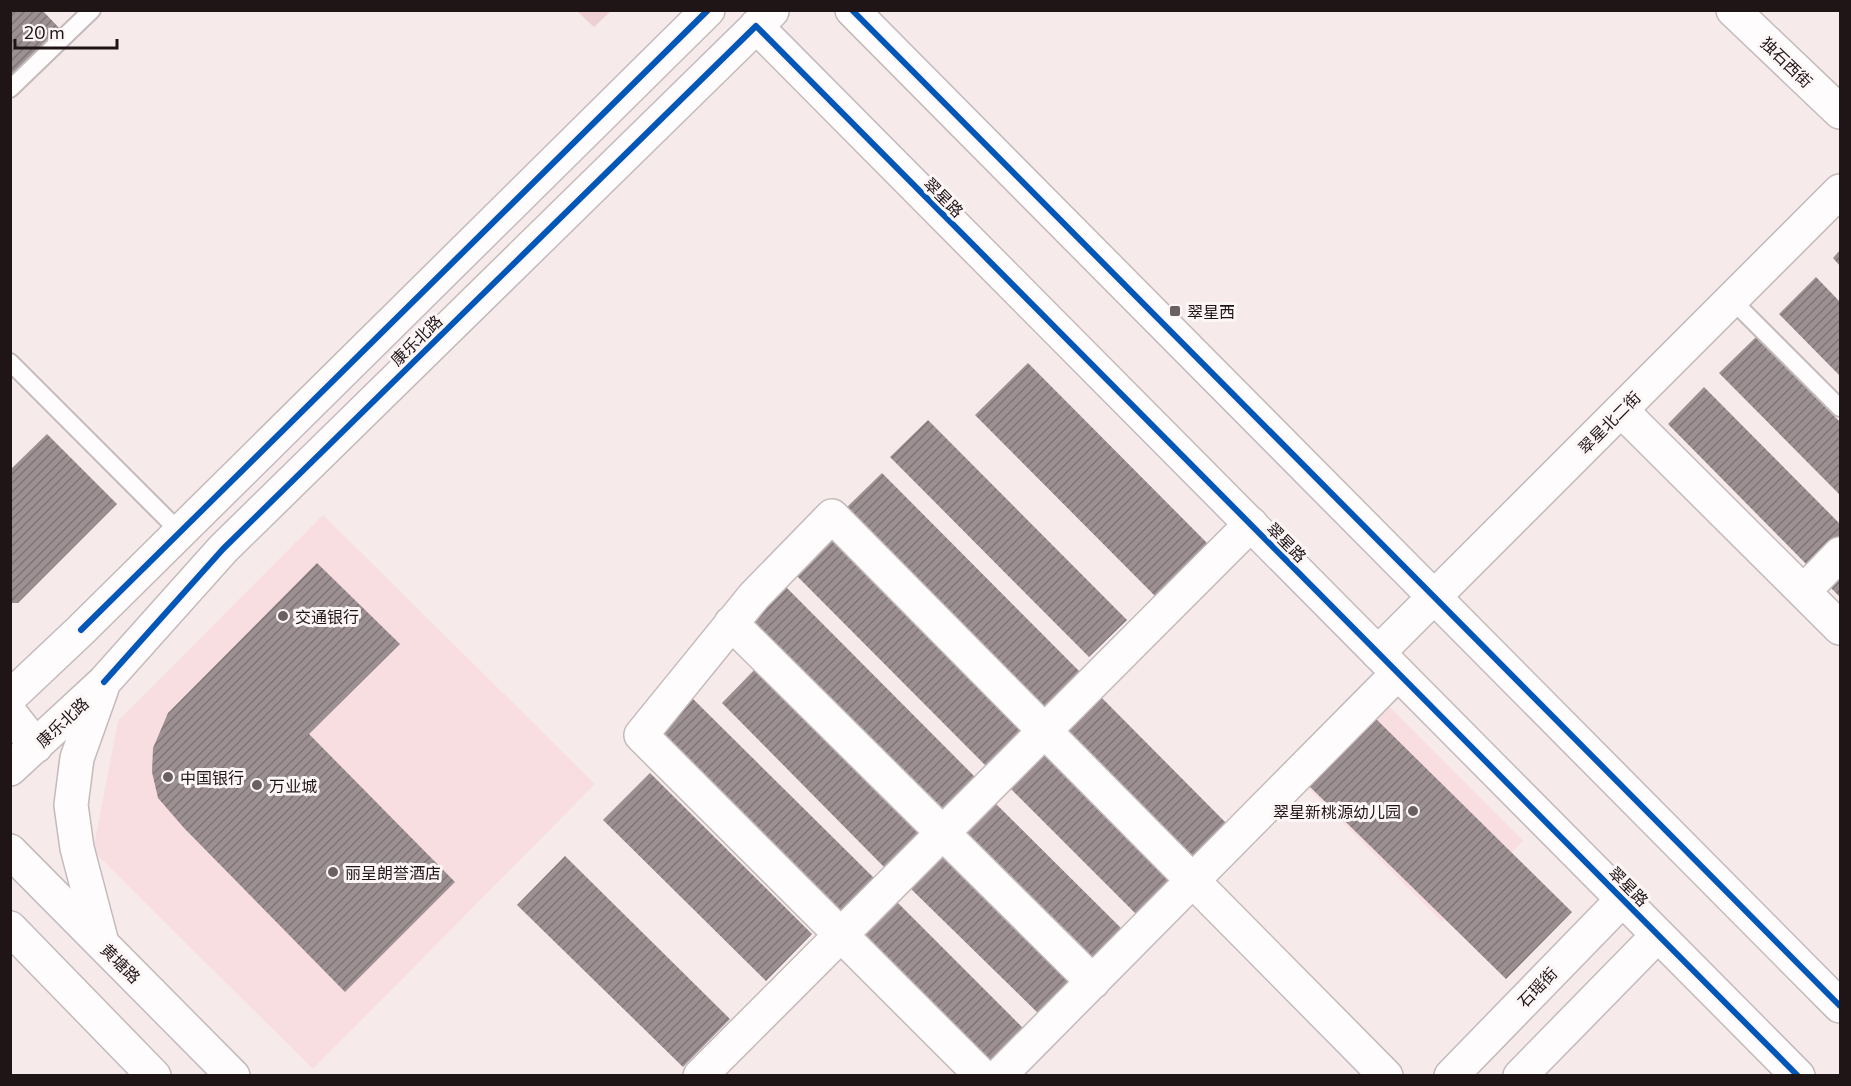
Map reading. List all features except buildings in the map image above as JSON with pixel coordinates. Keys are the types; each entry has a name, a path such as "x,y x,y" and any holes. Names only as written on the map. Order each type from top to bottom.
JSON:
{"street":[{"name":"康乐北路","path":"10,697 81,630 708,10"},
{"path":"852,10 1840,1006"},
{"name":"独石西街","path":"1733,10 1840,112"},
{"name":"康乐北路","path":"10,769 104,682 223,549 764,18"},
{"name":"翠星路","path":"764,18 1251,525 1798,1076"},
{"name":"翠星北二街","path":"999,1076 1193,881 1388,663 1435,597 1840,191"},
{"path":"489,228 519,258"},
{"path":"1621,410 1840,628"},
{"path":"981,1076 641,735 754,596 832,516 1386,1076"},
{"path":"699,1076 1251,525"},
{"path":"1804,591 1840,554"},
{"path":"731,623 1093,981"},
{"path":"10,672 81,630"},
{"path":"103,945 77,848 71,805 77,758 104,682"},
{"path":"10,713 36,746"},
{"name":"黄塘路","path":"10,850 232,1076"},
{"name":"石瑶街","path":"1451,1076 1623,899"},
{"path":"10,928 154,1076"},
{"path":"1520,1076 1658,935"},
{"path":"10,960 60,978"}],"lane":[{"path":"10,89 92,10"},
{"path":"1732,300 1840,408"},
{"path":"10,362 180,532"}],"shaded area":[{"path":"577,11 611,11 594,27"},
{"path":"323,515 595,784 313,1069 93,851 118,721"},
{"name":"翠星新桃源幼儿园","path":"1384,701 1523,841 1442,922 1302,782"}],"cycle path":[{"path":"81,630 708,10"},
{"path":"852,10 1840,1006"},
{"path":"104,682 223,549 756,26 1798,1076"}],"place":[{"name":"翠星西","path":"1175,311"},
{"name":"交通银行","path":"283,616"},
{"name":"中国银行","path":"168,777"},
{"name":"万业城","path":"257,785"},
{"name":"翠星新桃源幼儿园","path":"1413,811"},
{"name":"丽呈朗誉酒店","path":"333,872"}]}
